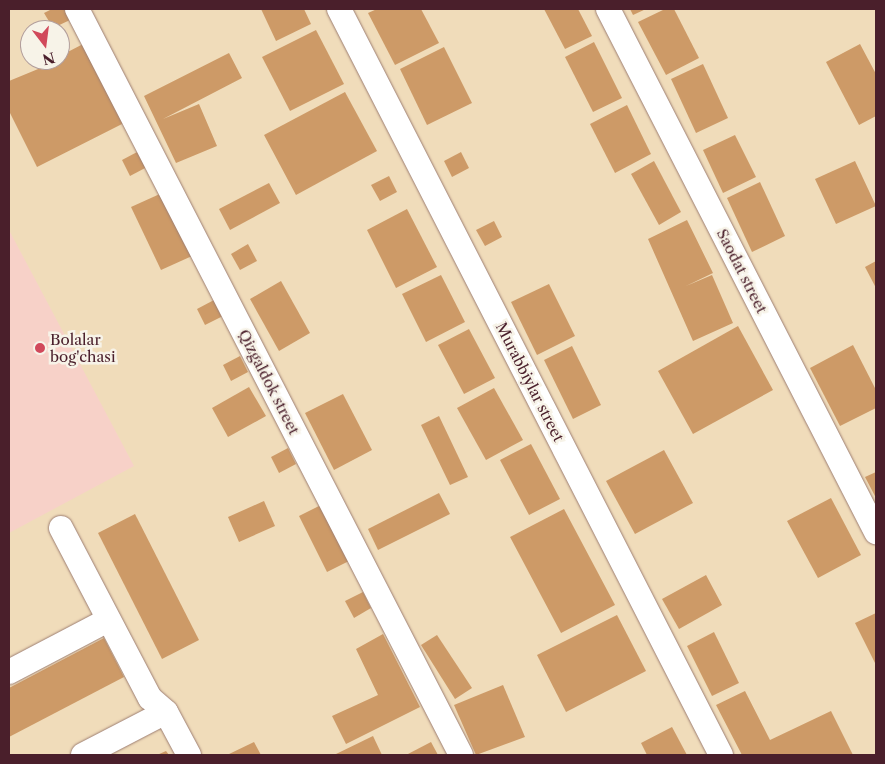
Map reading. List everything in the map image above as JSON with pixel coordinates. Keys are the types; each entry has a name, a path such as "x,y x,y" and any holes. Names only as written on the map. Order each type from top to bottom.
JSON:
{"street":[{"name":"Qizgaldok street","path":"77,9 461,755"},
{"name":"Murabbiylar street","path":"339,9 721,755"},
{"name":"Saodat street","path":"608,9 876,532"},
{"path":"60,528 150,698 166,712 189,755"},
{"path":"9,672 108,620"},
{"path":"83,755 166,712"}],"shaded area":[{"name":"Bolalar bog'chasi","path":"9,230 134,466 9,533"}],"building":[{"path":"52,9 64,9 70,20 48,20 44,13"},
{"path":"261,9 304,9 311,24 276,41"},
{"path":"377,9 421,9 439,43 395,65 368,13"},
{"path":"544,9 578,9 592,36 565,49"},
{"path":"630,9 646,9 633,15"},
{"path":"665,9 674,9 699,58 666,75 638,22"},
{"path":"316,30 344,84 290,111 262,57"},
{"path":"594,42 622,98 593,112 565,57"},
{"path":"85,43 126,122 37,167 9,111 9,81 36,70 70,70 70,51"},
{"path":"860,44 876,74 876,116 859,125 826,62"},
{"path":"444,47 472,103 427,125 400,69"},
{"path":"229,53 242,78 163,119 199,104 217,146 176,163 144,96"},
{"path":"703,64 728,118 696,133 671,79"},
{"path":"345,92 377,151 296,195 264,135"},
{"path":"627,105 651,154 615,173 590,124"},
{"path":"735,135 756,177 723,193 703,150"},
{"path":"139,151 147,167 130,176 122,160"},
{"path":"461,152 469,168 452,177 444,161"},
{"path":"654,161 681,212 659,225 631,174"},
{"path":"855,161 876,206 836,224 815,179"},
{"path":"389,176 397,192 380,201 371,185"},
{"path":"760,182 785,236 752,252 727,198"},
{"path":"269,183 280,203 230,230 219,209"},
{"path":"162,193 192,256 161,270 131,207"},
{"path":"407,209 437,267 396,288 367,230"},
{"path":"687,220 713,273 686,286 712,275 733,323 693,341 648,239"},
{"path":"494,221 502,237 485,246 476,230"},
{"path":"248,244 257,261 240,270 231,254"},
{"path":"876,261 876,288 865,267"},
{"path":"441,275 465,322 426,342 402,294"},
{"path":"281,281 310,333 279,351 250,299"},
{"path":"549,284 575,336 537,355 511,302"},
{"path":"214,300 223,316 205,325 197,309"},
{"path":"738,326 773,390 693,434 658,371"},
{"path":"469,329 495,378 464,394 438,345"},
{"path":"853,345 876,390 876,408 840,426 810,368"},
{"path":"572,346 601,405 573,419 544,360"},
{"path":"240,356 248,372 231,381 223,365"},
{"path":"249,387 266,416 228,437 212,408"},
{"path":"494,388 523,440 486,460 457,408"},
{"path":"343,394 372,450 334,470 305,413"},
{"path":"439,416 468,477 450,485 421,425"},
{"path":"531,444 560,499 529,515 500,460"},
{"path":"288,448 296,464 279,473 271,457"},
{"path":"664,450 693,503 635,534 606,481"},
{"path":"876,472 876,498 865,477"},
{"path":"439,493 450,514 378,550 368,529"},
{"path":"831,498 861,555 818,578 787,521"},
{"path":"264,501 275,526 239,542 228,517"},
{"path":"323,504 351,560 327,572 299,516"},
{"path":"564,509 615,605 561,633 510,537"},
{"path":"135,514 199,640 162,659 98,533"},
{"path":"706,575 722,605 679,629 662,599"},
{"path":"363,592 371,608 354,618 345,601"},
{"path":"876,613 876,665 855,623"},
{"path":"617,615 646,671 566,712 537,655"},
{"path":"714,632 739,683 712,696 687,646"},
{"path":"383,634 420,707 346,744 332,716 378,695 356,649"},
{"path":"437,635 472,688 455,699 421,645"},
{"path":"104,638 124,677 9,737 9,688"},
{"path":"503,685 525,737 476,755 454,705"},
{"path":"745,691 770,740 831,711 853,755 742,755 716,705"},
{"path":"672,727 687,755 647,755 641,743"},
{"path":"373,736 382,755 336,754"},
{"path":"254,742 261,755 227,755"},
{"path":"431,742 438,755 406,755"},
{"path":"166,751 169,755 157,755"}],"place":[{"name":"Bolalar bog'chasi","path":"40,348"}]}
